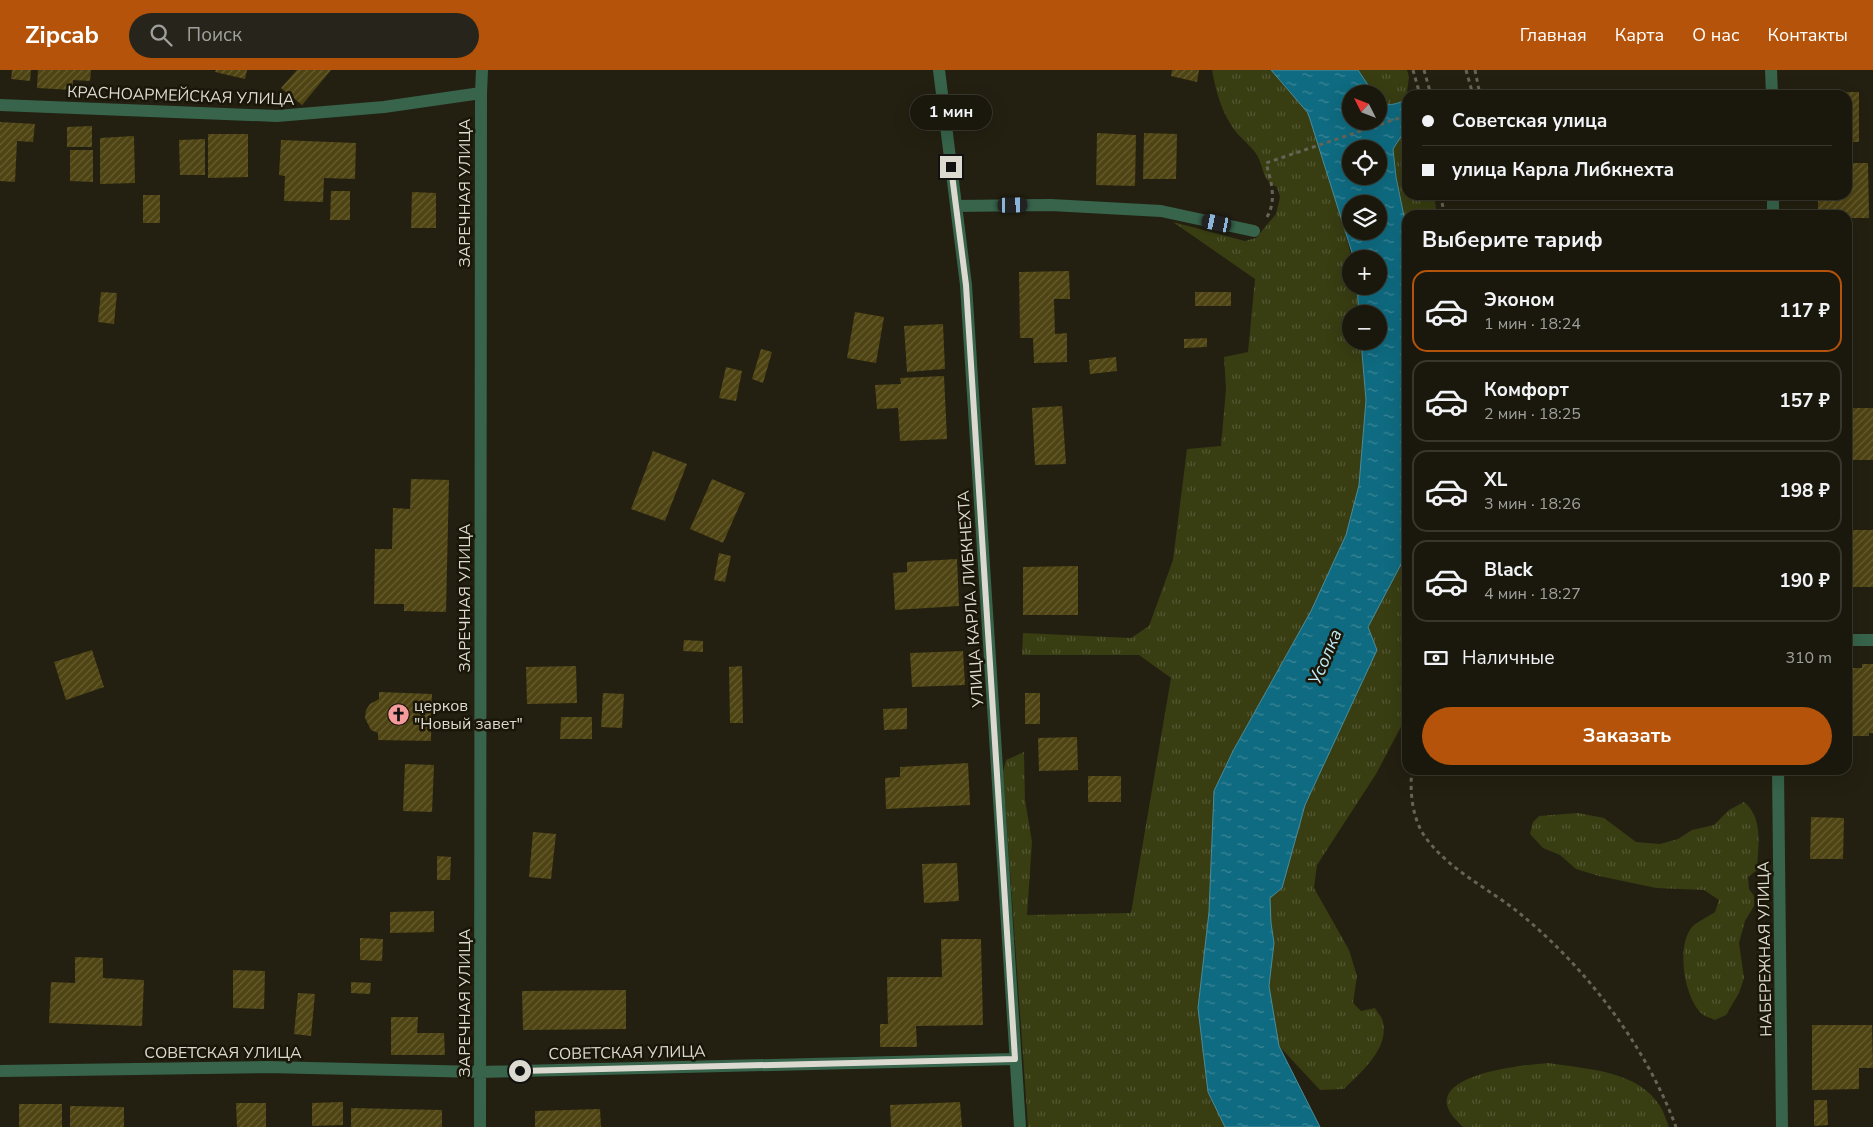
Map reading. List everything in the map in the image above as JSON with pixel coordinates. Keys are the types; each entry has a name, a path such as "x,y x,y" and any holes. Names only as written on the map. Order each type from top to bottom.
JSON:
{"street":[{"name":"ЗАРЕЧНАЯ УЛИЦА","path":"480,1127 482,70"},
{"name":"УЛИЦА КАРЛА ЛИБКНЕХТА","path":"939,70 967,295 1020,1127"},
{"path":"1771,70 1772,90"},
{"name":"КРАСНОАРМЕЙСКАЯ УЛИЦА","path":"0,105 277,116 384,107 481,93"},
{"path":"956,206 1051,205 1161,211 1254,231"},
{"path":"1852,640 1873,640"},
{"name":"НАБЕРЕЖНАЯ УЛИЦА","path":"1778,775 1782,1127"},
{"name":"СОВЕТСКАЯ УЛИЦА","path":"0,1070 267,1067 480,1072 1015,1059"}],"path":[{"path":"1413,70 1419,90"},
{"path":"1424,70 1430,90"},
{"path":"1466,70 1472,90"},
{"path":"1475,70 1479,90"},
{"path":"1254,231 1265,221 1271,210 1273,186 1266,163 1402,117"},
{"path":"1411,775 1415,811 1420,827 1428,841 1457,869 1519,913 1590,984 1616,1018 1646,1064 1669,1108 1676,1127"}],"green space":[{"path":"1212,70 1271,70 1308,113 1333,187 1342,221 1342,240 1347,240 1350,250 1342,250 1342,295 1358,295 1358,305 1342,305 1342,350 1362,350 1366,400 1359,485 1346,535 1311,611 1233,751 1214,791 1209,912 1198,1008 1208,1092 1225,1127 1028,1127 1003,772 1006,760 1024,752 1025,800 1032,842 1027,915 1131,913 1171,678 1139,655 1022,655 1023,633 1131,638 1149,626 1173,560 1187,449 1221,446 1226,389 1224,357 1248,352 1255,279 1173,222 1245,241 1256,238 1276,214 1280,197 1277,187 1268,181 1257,155 1236,132 1227,118 1218,95"},
{"path":"1358,70 1407,70 1409,77 1407,90 1402,90 1402,102 1389,104 1388,85 1368,85"},
{"path":"1402,135 1402,200 1435,200 1436,210 1402,210 1393,149"},
{"path":"1402,562 1402,725 1376,774 1317,865 1314,888 1349,950 1357,976 1353,1003 1361,1011 1375,1008 1382,1020 1384,1032 1378,1051 1344,1089 1320,1090 1279,1046 1269,986 1274,943 1270,898 1282,888 1305,805 1377,650 1368,627"},
{"path":"1744,802 1755,816 1759,843 1757,870 1748,877 1749,889 1754,896 1754,906 1745,921 1739,943 1744,978 1739,993 1726,1015 1715,1020 1702,1014 1695,1005 1686,983 1683,958 1687,935 1692,927 1715,912 1719,900 1704,890 1656,888 1576,869 1560,855 1543,848 1530,834 1533,822 1539,816 1578,813 1604,818 1636,842 1660,844 1678,839 1692,830 1714,825 1729,810"},
{"path":"1548,1063 1610,1073 1625,1078 1650,1094 1660,1106 1669,1127 1463,1127 1448,1108 1449,1094 1457,1085 1471,1078 1505,1068"}],"water":[{"name":"Усолка","path":"1271,70 1358,70 1368,85 1342,85 1342,130 1388,130 1388,104 1402,101 1402,135 1393,149 1403,210 1402,562 1368,627 1377,650 1305,805 1282,888 1270,898 1274,943 1269,986 1279,1046 1320,1127 1225,1127 1208,1092 1198,1008 1209,912 1214,791 1233,751 1311,611 1346,535 1359,485 1366,400 1362,350 1387,350 1387,305 1358,305 1358,295 1387,295 1387,250 1351,250 1348,240 1387,240 1387,195 1342,195 1342,221 1308,113"}],"building":[{"path":"12,70 31,70 30,81 11,79"},
{"path":"38,70 91,70 90,81 73,80 73,90 37,88"},
{"path":"216,70 247,70 245,79 215,72"},
{"path":"297,70 331,70 302,105 281,88"},
{"path":"1172,70 1199,70 1197,82 1171,76"},
{"path":"1852,92 1859,92 1859,142 1852,142"},
{"path":"0,122 35,124 33,142 17,141 15,182 0,181"},
{"path":"92,126 92,147 67,147 67,127"},
{"path":"1097,133 1136,135 1135,186 1096,185"},
{"path":"1144,133 1177,134 1176,179 1143,179"},
{"path":"208,134 248,134 248,177 208,178"},
{"path":"134,136 135,183 100,184 100,138"},
{"path":"205,139 205,175 180,175 179,140"},
{"path":"281,140 356,143 355,179 324,178 323,202 284,201 285,176 279,175"},
{"path":"70,150 93,150 93,182 70,181"},
{"path":"1852,163 1868,163 1869,218 1852,218 1852,210 1818,210 1818,200 1852,200"},
{"path":"331,191 350,191 350,220 330,220"},
{"path":"412,192 436,193 436,228 411,228"},
{"path":"143,195 160,195 160,223 143,223"},
{"path":"1069,271 1070,299 1054,299 1055,334 1067,333 1067,362 1034,363 1033,338 1020,338 1019,272"},
{"path":"101,292 117,293 114,324 98,322"},
{"path":"1195,292 1231,292 1231,306 1195,306"},
{"path":"855,312 884,317 876,363 847,358"},
{"path":"943,324 945,369 907,372 904,326"},
{"path":"1207,338 1207,347 1184,348 1184,339"},
{"path":"761,349 772,352 763,383 752,379"},
{"path":"1116,357 1117,371 1090,374 1089,360"},
{"path":"726,367 742,371 736,401 719,398"},
{"path":"944,376 947,439 900,441 898,408 877,409 875,385 901,384 900,378"},
{"path":"1062,406 1066,464 1035,465 1032,408"},
{"path":"1852,408 1873,408 1873,460 1852,460"},
{"path":"653,451 687,464 665,521 631,509"},
{"path":"411,479 449,480 446,612 404,611 404,604 374,604 375,549 392,549 393,508 410,509"},
{"path":"712,479 745,493 723,543 690,529"},
{"path":"1852,530 1873,530 1873,587 1852,587"},
{"path":"719,553 731,556 725,582 714,580"},
{"path":"957,559 959,606 895,610 893,573 907,572 907,562"},
{"path":"1078,566 1078,615 1023,615 1023,567"},
{"path":"684,640 703,641 703,652 683,651"},
{"path":"92,650 104,687 66,700 54,662"},
{"path":"963,651 965,685 912,687 910,653"},
{"path":"1862,664 1873,664 1873,733 1869,733 1869,736 1852,736 1852,668 1862,668"},
{"path":"576,666 577,703 527,704 526,667"},
{"path":"742,666 743,723 730,723 729,667"},
{"name":"церков \"Новый завет\"","path":"379,692 432,694 431,741 378,740 378,733 371,730 365,718 366,710 370,704 379,699"},
{"path":"603,693 624,694 622,728 601,727"},
{"path":"1025,693 1040,693 1040,724 1025,724"},
{"path":"907,708 907,729 884,730 883,709"},
{"path":"561,717 592,717 592,739 560,739"},
{"path":"1077,737 1078,770 1039,771 1038,738"},
{"path":"968,763 970,805 886,809 885,778 900,777 900,767"},
{"path":"405,764 434,765 432,812 403,811"},
{"path":"1088,776 1121,776 1121,802 1088,802"},
{"path":"1811,817 1844,818 1843,859 1810,859"},
{"path":"533,832 556,834 551,879 529,877"},
{"path":"437,856 451,857 450,880 437,880"},
{"path":"957,863 959,901 924,903 922,864"},
{"path":"434,911 434,932 390,933 390,912"},
{"path":"360,938 383,939 382,961 360,960"},
{"path":"941,939 981,939 983,1025 916,1026 917,1047 880,1047 880,1024 888,1024 887,977 942,977"},
{"path":"75,957 103,958 103,978 144,980 142,1026 49,1023 51,982 75,983"},
{"path":"233,970 265,971 264,1009 233,1008"},
{"path":"351,982 371,983 370,994 351,993"},
{"path":"626,990 626,1029 523,1030 522,991"},
{"path":"298,993 315,994 311,1036 294,1034"},
{"path":"391,1017 418,1017 417,1033 444,1033 445,1055 391,1055"},
{"path":"1812,1025 1872,1025 1873,1068 1859,1068 1859,1089 1812,1090"},
{"path":"1814,1100 1827,1100 1828,1125 1814,1126"},
{"path":"343,1102 343,1125 312,1126 312,1103"},
{"path":"960,1102 962,1127 891,1127 890,1105"},
{"path":"236,1103 266,1103 266,1127 237,1127"},
{"path":"19,1104 62,1104 62,1127 19,1127"},
{"path":"70,1106 124,1107 124,1127 70,1127"},
{"path":"351,1108 442,1110 442,1127 351,1127"},
{"path":"600,1109 601,1127 535,1127 535,1111"}],"place":[{"name":"церков \"Новый завет\"","path":"398,714"}],"route":[{"path":"520,1071 1015,1059 966,285 951,167"}]}
